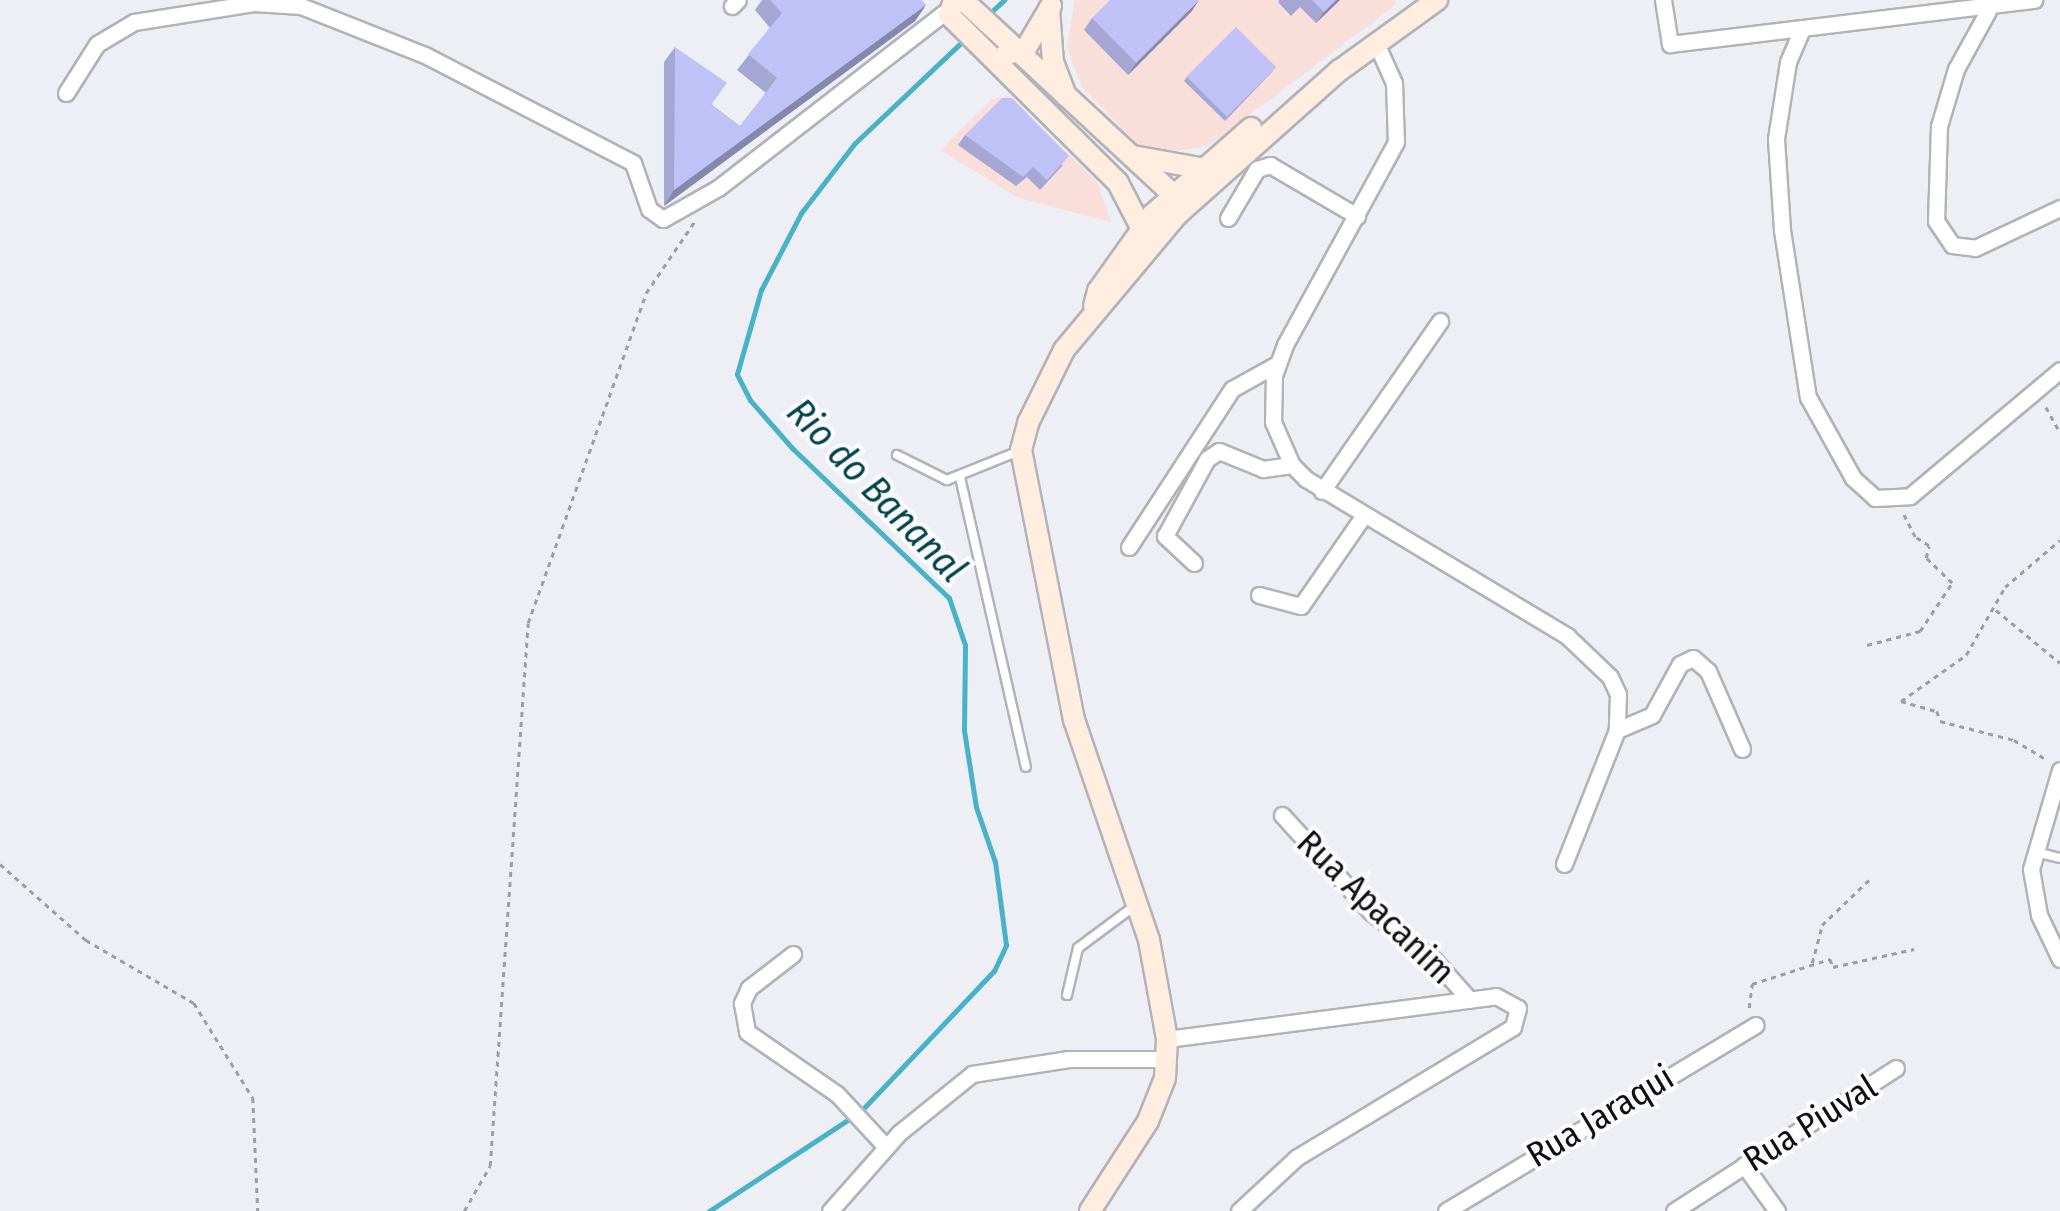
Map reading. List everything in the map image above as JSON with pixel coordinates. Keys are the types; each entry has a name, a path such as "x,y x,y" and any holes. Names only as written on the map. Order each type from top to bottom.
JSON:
{"main road":[{"path":"1174,206 1340,70 1437,0"},
{"path":"1014,52 1026,48 1052,4"},
{"path":"1052,4 1053,62 1073,106"},
{"path":"952,7 1118,183 1145,238"},
{"path":"984,40 1014,52 1174,206"},
{"path":"1090,1211 1148,1121 1166,1049 1138,903 1074,720 1021,450 1044,381 1145,238 1174,206 1200,168 1324,74 1340,70"},
{"path":"1123,153 1200,168"},
{"path":"1102,168 1120,218 1122,254"},
{"path":"1094,308 1122,254 1145,238"}],"street":[{"path":"1663,0 1670,44 1988,10 2032,0"},
{"path":"66,93 96,44 134,22 254,3 301,6 426,55 633,163 650,210 663,218 718,188 952,7"},
{"path":"1988,10 1956,69 1939,126 1936,221 1952,245 1975,248 2060,208"},
{"path":"1802,29 1781,97 1775,164 1806,383 1818,420 1853,478 1876,498 1900,500 2035,386 2060,370"},
{"path":"1376,43 1394,83 1399,123 1388,166 1276,364 1272,422 1292,465 1322,491 1586,649 1618,694 1618,730 1564,864"},
{"path":"1228,218 1257,169 1270,164 1357,216"},
{"path":"1322,491 1440,321"},
{"path":"1129,547 1232,389 1276,364"},
{"path":"1194,563 1165,536 1207,459 1219,452 1263,469 1292,465"},
{"path":"1258,595 1302,606 1364,515"},
{"path":"1618,730 1652,715 1680,664 1693,658 1708,671 1742,749"},
{"path":"2060,768 2032,850 2034,900 2060,959"},
{"name":"Rua Apacanim","path":"1282,815 1370,912 1435,961 1470,1000"},
{"path":"793,954 758,975 742,1003 742,1020 757,1043 836,1094 886,1147"},
{"path":"830,1211 886,1147 941,1093 972,1074 1166,1049 1496,996 1518,1008 1513,1027 1296,1158 1239,1211"},
{"name":"Rua Jaraqui","path":"1446,1211 1755,1025"},
{"name":"Rua Piuval","path":"1674,1211 1896,1068"},
{"path":"1744,1165 1777,1211"}],"lane":[{"path":"896,455 934,478 960,477 1021,450"},
{"path":"960,477 1026,767"},
{"path":"2032,850 2060,858"},
{"path":"1067,994 1078,948 1138,903"}],"path":[{"path":"464,1211 490,1166 528,623 646,294 697,218"},
{"path":"2035,386 2060,432"},
{"path":"1867,644 1920,631 1952,583 1926,558 1930,546 1908,527 1900,500"},
{"path":"2060,540 2012,578 1966,655 1900,701 1937,711 1940,721 2014,740 2060,768"},
{"path":"1994,608 2060,663"},
{"path":"0,864 86,940 194,1003 253,1098 258,1211"},
{"path":"1812,964 1822,924 1872,877"},
{"path":"1755,1025 1747,998 1752,984 1830,959 1833,968 1914,949"}],"shaded area":[{"path":"1075,0 1395,0 1397,4 1208,146 1178,151 1138,145 1082,87 1067,48"},
{"path":"1008,96 1097,182 1111,222 1019,198 940,150 992,99"}],"building":[{"path":"770,0 921,0 926,5 674,190 675,47 727,83 711,105 740,126 777,78 748,54 782,13"},
{"path":"1110,0 1199,0 1136,63 1092,18"},
{"path":"1312,0 1336,0 1324,12"},
{"path":"1236,27 1276,67 1227,117 1187,76"},
{"path":"1002,98 1012,98 1069,156 1047,180 1033,167 1023,177 965,135"}],"waterway":[{"path":"989,14 1004,0"},
{"name":"Rio do Bananal","path":"709,1211 860,1112 994,971 1006,945 995,862 976,807 964,730 965,645 949,598 793,449 750,400 737,374 761,290 801,213 855,143 964,40"}]}
